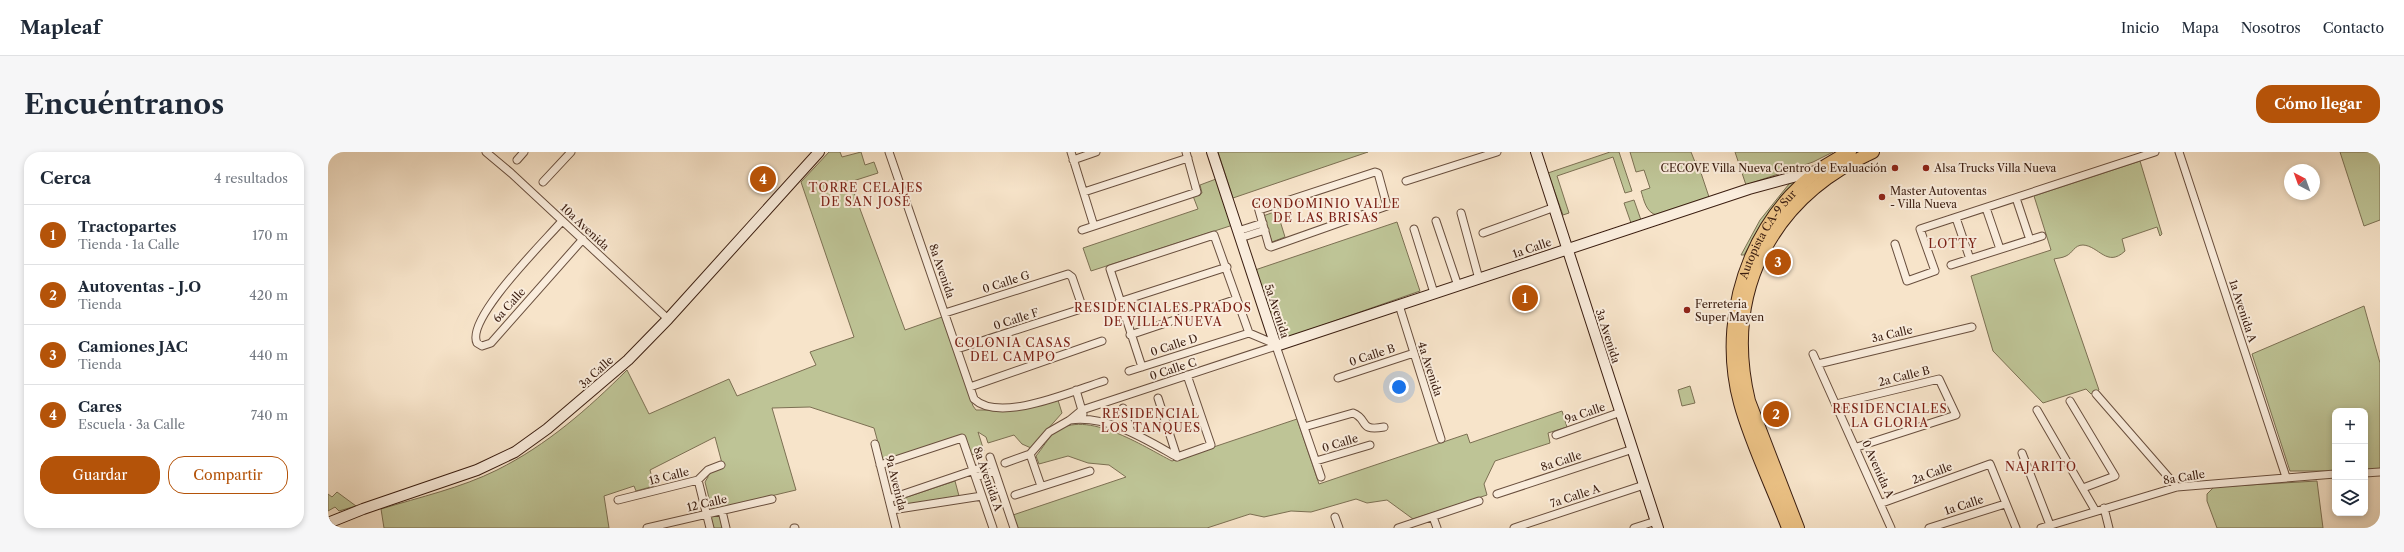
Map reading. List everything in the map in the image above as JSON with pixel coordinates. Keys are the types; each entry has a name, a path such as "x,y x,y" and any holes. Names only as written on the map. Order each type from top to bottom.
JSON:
{"highway":[{"name":"Autopista CA-9 Sur","path":"1788,528 1740,404 1732,344 1736,302 1750,259 1777,212 1799,180 1850,152"},
{"name":"Autopista CA-9 Sur","path":"1798,528 1749,401 1745,383 1742,338 1745,303 1761,259 1774,233 1790,210 1814,188 1838,170 1873,152"}],"street":[{"name":"10a Avenida","path":"486,152 583,239 668,320"},
{"path":"516,160 524,152"},
{"path":"543,182 571,152"},
{"name":"3a Calle","path":"328,524 400,496 477,470 514,452 547,429 601,385 668,320 819,152"},
{"name":"8a Avenida","path":"888,152 958,349 973,397 978,403 996,408 1016,408 1076,390"},
{"path":"1071,152 1094,226"},
{"path":"1073,160 1096,152"},
{"name":"5a Avenida","path":"1212,152 1275,345 1321,477"},
{"path":"1406,181 1497,152"},
{"name":"3a Avenida","path":"1536,152 1657,524"},
{"path":"1895,244 1907,280 1934,271 1920,229 2155,152"},
{"name":"1a Avenida A","path":"2179,152 2286,477"},
{"path":"1082,230 1197,192 1187,155 1084,192"},
{"path":"1375,172 1378,173 1387,206 1271,247 1264,226 1258,208 1375,172"},
{"name":"1a Calle","path":"1275,345 1567,249 1799,180"},
{"path":"2016,198 2030,240"},
{"path":"1483,233 1555,207"},
{"path":"1986,208 2000,249"},
{"path":"1461,213 1479,279"},
{"path":"1956,218 1970,259"},
{"name":"6a Calle","path":"562,221 489,304 476,334 477,343 482,346 490,343 583,239"},
{"path":"1436,221 1458,286"},
{"path":"1239,235 1264,226"},
{"path":"1414,229 1434,293"},
{"path":"1142,367 1119,302 1110,271 1111,268 1214,235 1227,267 1249,332 1275,345"},
{"path":"1951,265 2042,236"},
{"path":"1119,302 1227,267"},
{"name":"0 Calle G","path":"945,313 1068,274 1072,276 1082,306 1081,309"},
{"path":"1130,335 1237,299"},
{"name":"4a Avenida","path":"1399,305 1441,439"},
{"name":"0 Calle F","path":"958,349 1081,309"},
{"name":"3a Calle","path":"1818,364 1972,328"},
{"name":"0 Calle D","path":"1129,371 1249,332"},
{"path":"970,387 1102,341"},
{"name":"0 Calle C","path":"1080,411 1275,345"},
{"name":"0 Calle B","path":"1338,378 1414,353"},
{"name":"0 Avenida A","path":"1814,354 1882,503 1891,528"},
{"path":"1070,420 1085,420 1131,432 1177,457 1211,445 1187,375"},
{"name":"2a Calle B","path":"1836,404 1939,379 1956,415 1857,447"},
{"path":"1085,420 1080,411 1076,390 1104,381"},
{"path":"2096,394 2177,487"},
{"path":"1158,398 1177,457"},
{"path":"2070,401 2115,476 2083,488"},
{"path":"1123,408 1131,432"},
{"path":"2037,410 2095,510"},
{"path":"1005,463 1030,454 1049,432 1070,420 1080,411"},
{"name":"9a Calle","path":"1556,435 1621,412"},
{"path":"1304,427 1353,413 1366,426 1373,428 1384,427"},
{"name":"8a Avenida A","path":"880,465 961,438 993,528"},
{"name":"9a Avenida","path":"875,444 896,528"},
{"name":"0 Calle","path":"1316,461 1370,445"},
{"name":"8a Calle","path":"1497,494 1633,449"},
{"path":"2022,453 2050,525"},
{"path":"1030,454 1041,486"},
{"path":"975,474 991,461 1014,528"},
{"name":"13 Calle","path":"618,500 698,480 708,470 721,464"},
{"name":"2a Calle","path":"1882,503 1990,464 2005,504"},
{"path":"1016,495 1090,471"},
{"path":"889,499 975,474 994,472"},
{"path":"2368,473 2380,472"},
{"name":"8a Calle","path":"2041,528 2095,510 2177,487 2332,474"},
{"path":"698,480 710,528"},
{"name":"7a Calle A","path":"1514,528 1644,484"},
{"path":"892,510 982,496"},
{"name":"12 Calle","path":"647,528 772,499"},
{"path":"1398,528 1479,501"},
{"path":"2005,504 2016,528"},
{"name":"1a Calle","path":"1929,528 2005,504"},
{"path":"2104,508 2110,528"},
{"path":"722,511 726,528"},
{"path":"1335,517 1338,528"},
{"path":"1433,517 1437,528"},
{"path":"1634,528 1657,524"}],"green space":[{"path":"829,152 840,152 842,157 861,152 865,165 874,162 878,173 850,182 905,330 942,317 973,406 976,410 1009,410 1057,397 1062,413 1031,448 1022,444 1014,435 988,443 986,437 978,432 984,451 971,455 963,435 883,461 874,428 810,407 772,408 796,490 712,510 705,482 708,477 707,472 723,467 715,437 650,470 654,486 636,491 634,486 604,496 609,528 384,528 381,509 469,482 497,470 515,460 550,438 597,399 627,370 649,414 729,379 737,396 816,365 810,352 854,337 801,182"},
{"path":"1218,152 1368,152 1233,198"},
{"path":"1610,152 1619,152 1632,191 1625,193 1613,157 1557,176 1569,213 1563,215 1548,173"},
{"path":"1630,152 1691,152 1695,162 1697,161 1709,197 1657,215 1653,214 1646,206 1641,191 1650,188 1644,170 1636,172"},
{"path":"1735,152 1833,152 1813,162 1746,185"},
{"path":"2340,152 2380,152 2380,220 2364,226"},
{"path":"2140,161 2162,234 2160,236 2157,227 2122,239 2125,251 2119,256 2108,257 2089,246 2080,245 2066,256 2054,259 2099,390 2091,394 2086,389 2043,403 1993,351 1971,276 2051,250 2034,196"},
{"path":"1216,179 1233,225 1091,271 1083,248 1198,209 1193,196 1202,193 1200,185"},
{"path":"1788,180 1798,181 1758,230 1744,255 1741,255 1760,220 1789,184"},
{"path":"1634,200 1641,220 1631,223 1624,203"},
{"path":"1277,211 1285,237 1272,242 1263,216"},
{"path":"1397,222 1420,291 1283,339 1278,338 1255,270"},
{"path":"2364,306 2380,363 2380,469 2368,470 2368,408 2332,408 2332,471 2290,471 2252,354"},
{"path":"1690,386 1695,403 1682,406 1678,390"},
{"path":"1562,411 1567,427 1548,433 1550,443 1495,461 1484,484 1487,495 1413,519 1387,500 1367,503 1356,499 1311,512 1291,511 1264,517 1250,514 1207,528 1018,528 1013,515 1126,477 1109,465 1088,463 1068,456 1039,464 1036,456 1047,440 1055,432 1068,426 1082,424 1115,432 1172,461 1297,419 1319,484 1467,434 1470,443"},
{"path":"955,481 959,496 896,506 895,501"},
{"path":"2317,481 2323,528 2217,528 2207,501 2207,494 2214,487"},
{"path":"337,492 356,506 339,511 335,507 328,511 328,494 332,497"},
{"path":"722,511 726,528 710,528 707,514"}],"place":[{"name":"CECOVE Villa Nueva Centro de Evaluación","path":"1895,168"},
{"name":"Alsa Trucks Villa Nueva","path":"1926,168"},
{"name":"Cares","path":"763,179"},
{"name":"Master Autoventas - Villa Nueva","path":"1882,197"},
{"name":"Camiones JAC","path":"1778,262"},
{"name":"Tractopartes","path":"1525,298"},
{"name":"Ferreteria Super Mayen","path":"1687,310"},
{"name":"Autoventas - J.O","path":"1776,414"}],"district":[{"name":"TORRE CELAJES DE SAN JOSÉ","path":"866,194"},
{"name":"CONDOMINIO VALLE DE LAS BRISAS","path":"1326,210"},
{"name":"LOTTY","path":"1953,243"},
{"name":"RESIDENCIALES PRADOS DE VILLA NUEVA","path":"1163,314"},
{"name":"COLONIA CASAS DEL CAMPO","path":"1013,349"},
{"name":"RESIDENCIALES LA GLORIA","path":"1890,415"},
{"name":"RESIDENCIAL LOS TANQUES","path":"1151,420"},
{"name":"NAJARITO","path":"2041,466"}]}
